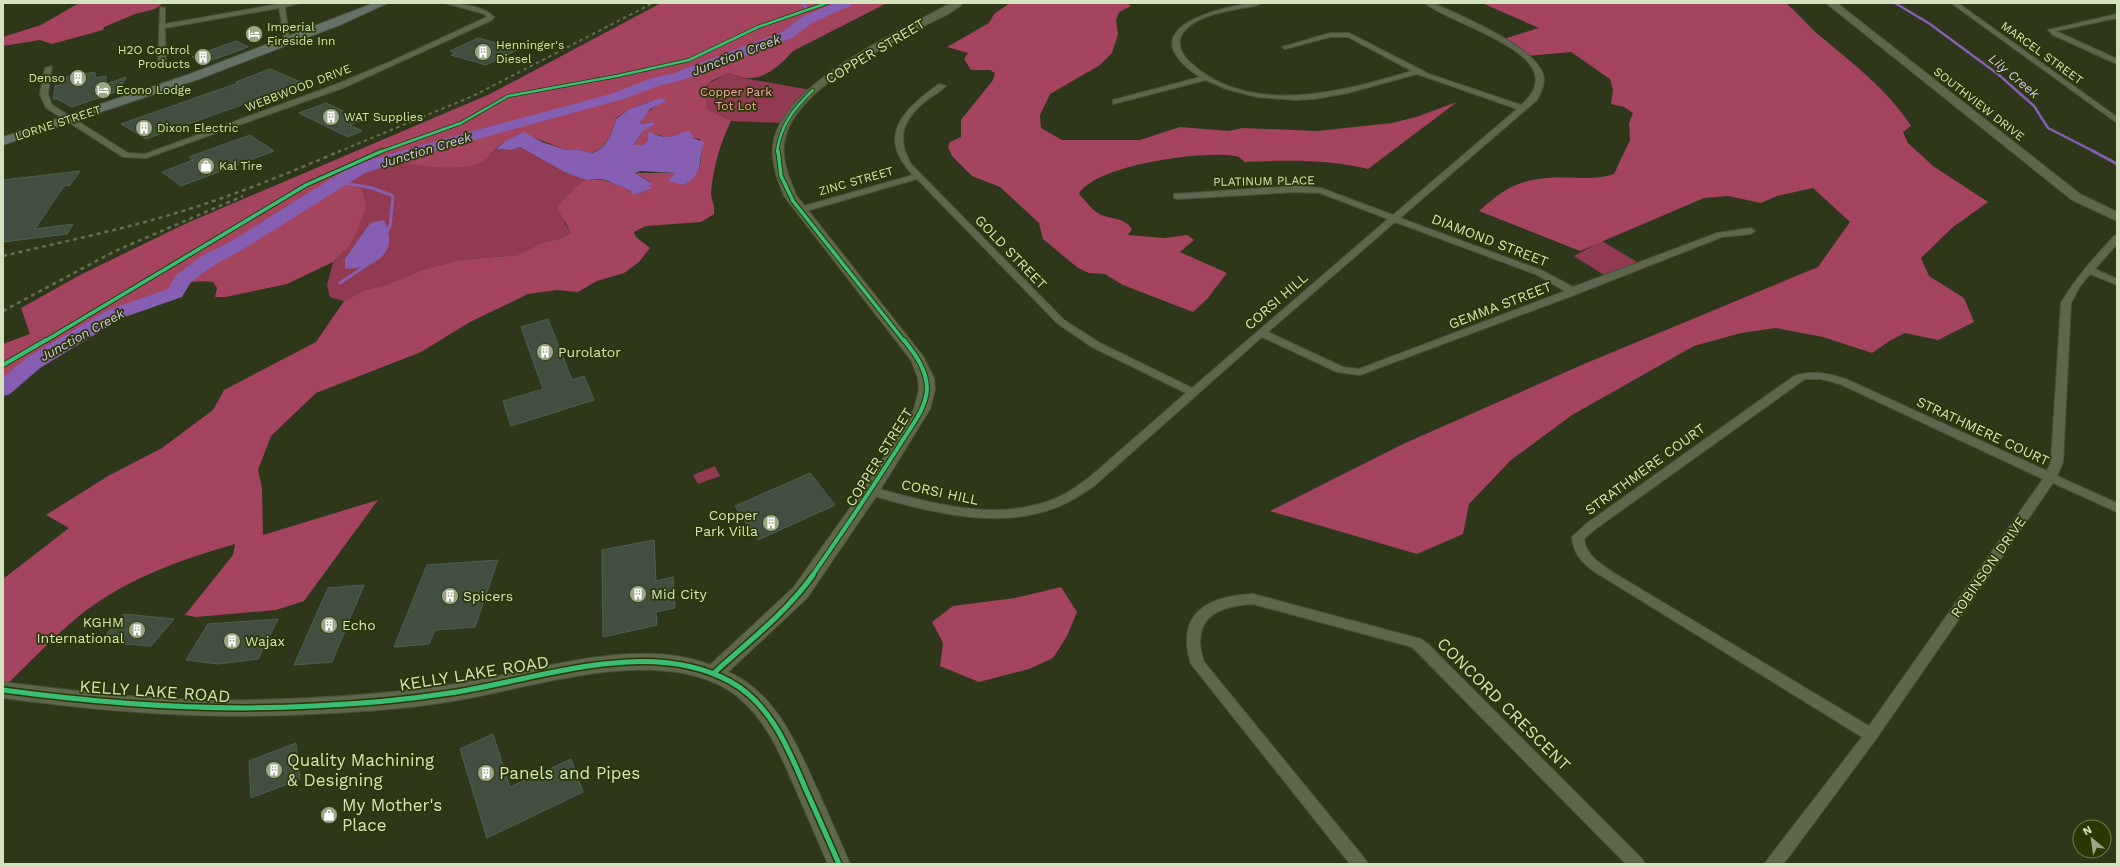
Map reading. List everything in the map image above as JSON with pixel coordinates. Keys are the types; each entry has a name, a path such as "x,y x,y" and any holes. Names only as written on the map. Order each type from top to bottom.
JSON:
{"main road":[{"name":"LORNE STREET","path":"3,141 179,83 288,43 383,3"}],"street":[{"path":"162,27 281,4 297,3"},
{"name":"WEBBWOOD DRIVE","path":"70,120 126,155 140,157 157,154 340,86 397,62 490,19 491,17 486,13 448,3"},
{"name":"COPPER STREET","path":"714,673 773,620 800,593 919,416 927,390 926,378 918,359 800,210 784,185 778,163 778,142 782,130 790,113 818,85 840,70 958,3"},
{"path":"1259,3 1199,18 1187,25 1179,33 1175,44 1177,53 1183,61 1206,78 1230,88 1256,95 1279,98 1308,98 1334,95 1417,72"},
{"name":"CORSI HILL","path":"870,491 967,514 999,515 1039,509 1063,500 1081,490 1534,98 1540,86 1538,71 1532,61 1514,46 1428,3"},
{"name":"SOUTHVIEW DRIVE","path":"1831,3 2076,197 2117,217"},
{"name":"MARCEL STREET","path":"1954,3 2117,121"},
{"path":"281,4 288,43"},
{"path":"162,8 162,64"},
{"path":"2117,16 2051,30 2055,34 2117,62"},
{"path":"1285,47 1330,36 1349,35 1417,72 1446,84 1523,108"},
{"path":"49,68 44,94 46,101 49,106 70,120"},
{"path":"1116,102 1206,78"},
{"name":"GOLD STREET","path":"942,86 911,110 903,120 899,132 898,142 903,158 918,176 1061,322 1096,345 1193,392"},
{"name":"ZINC STREET","path":"800,210 918,176"},
{"name":"PLATINUM PLACE","path":"1177,196 1315,190 1394,218"},
{"name":"DIAMOND STREET","path":"1394,218 1544,275 1574,292"},
{"name":"GEMMA STREET","path":"1261,333 1341,370 1360,372 1574,292 1720,235 1751,231"},
{"name":"ROBINSON DRIVE","path":"1772,864 1786,848 1871,735 2050,478 2057,462 2066,303 2076,285 2117,238"},
{"path":"2088,270 2117,282"},
{"name":"STRATHMERE COURT","path":"1871,735 1610,576 1585,557 1580,550 1578,537 1784,388 1807,375 1830,376 2050,478"},
{"path":"2050,478 2117,508"},
{"name":"CONCORD CRESCENT","path":"1360,864 1198,664 1192,649 1192,629 1206,613 1218,605 1241,599 1253,599 1416,643 1423,648 1637,864"},
{"name":"KELLY LAKE ROAD","path":"3,690 128,705 201,709 264,709 409,698 452,693 598,665 630,662 681,665 714,673 739,687 765,711 785,741 839,864"}],"green space":[{"name":"Copper Park Tot Lot","path":"730,73 738,77 811,90 784,123 731,121 707,109 705,90 709,83"},
{"path":"520,147 566,173 586,180 571,192 564,222 571,233 562,238 541,243 518,255 458,260 422,270 386,285 364,290 344,301 330,297 327,285 333,262 349,247 339,182 349,174 381,162 412,164 487,157 496,149 512,150"},
{"path":"1602,241 1642,265 1609,278 1574,256"},
{"path":"715,466 720,476 698,484 693,475"}],"shaded area":[{"path":"79,3 163,3 155,9 135,14 104,27 103,30 52,44 40,40 3,46 3,37 41,25"},
{"path":"661,3 887,3 793,51 780,64 765,74 748,78 739,77 730,73 710,82 706,88 707,109 731,121 720,147 713,175 711,193 714,214 701,222 646,226 634,232 636,237 650,248 639,262 624,273 597,281 578,292 557,290 528,294 470,322 421,352 316,393 271,436 258,470 262,488 263,535 378,500 304,601 276,610 196,617 185,615 233,555 235,544 164,568 114,592 74,620 3,688 3,579 69,528 46,515 108,476 162,448 213,410 224,390 316,342 344,301 364,290 386,285 422,270 458,260 518,255 541,243 562,238 571,233 557,207 584,181 593,179 606,181 636,194 651,189 648,187 651,182 635,173 675,173 671,178 684,185 695,176 698,171 701,159 700,139 693,138 684,131 680,134 669,137 653,133 648,137 648,141 642,145 634,145 642,132 654,124 653,122 639,124 641,120 654,107 666,101 654,100 629,109 616,118 613,130 608,140 601,148 591,153 575,149 566,150 522,133 503,142 486,159 475,165 439,167 388,163 372,165 355,171 339,182 362,189 366,207 349,247 333,262 287,284 226,297 215,297 217,288 213,282 197,281 186,283 177,288 174,292 114,314 32,363 3,389 3,344 30,334 21,308 82,274 187,223 490,94"},
{"path":"1010,3 1127,3 1131,6 1119,12 1116,20 1118,34 1112,53 1100,65 1050,94 1040,115 1041,128 1062,140 1140,140 1180,127 1229,131 1242,128 1317,131 1392,123 1416,117 1457,102 1368,169 1338,163 1291,161 1245,162 1236,156 1200,155 1151,162 1127,168 1105,175 1089,184 1079,194 1090,207 1098,213 1120,220 1128,225 1132,229 1128,235 1165,238 1187,235 1194,240 1180,252 1227,273 1207,299 1193,312 1123,285 1105,274 1089,273 1078,268 1043,239 1039,223 1000,187 972,176 952,156 948,147 950,142 961,137 961,120 993,80 995,73 990,70 971,70 964,59 968,53 947,47 989,23 994,14"},
{"path":"1482,3 1786,3 1815,31 1869,78 1892,101 1911,126 1903,132 1908,143 1933,166 1988,202 1953,227 1921,258 1929,276 1964,298 1974,322 1938,340 1905,333 1891,340 1872,353 1823,337 1776,328 1741,333 1694,346 1572,415 1511,460 1469,504 1463,534 1417,554 1270,511 1403,444 1584,364 1818,267 1850,222 1813,188 1777,196 1761,203 1728,196 1704,198 1580,251 1479,211 1502,193 1517,184 1535,179 1555,177 1597,178 1614,174 1630,140 1629,123 1633,113 1624,107 1611,104 1613,90 1610,79 1571,52 1527,56 1500,40 1539,28"},
{"path":"660,98 667,101 650,109 639,124 653,122 655,124 642,132 634,145 642,145 648,141 648,133 651,132 659,136 668,137 684,131 690,131 693,138 704,142 698,171 691,180 684,185 668,181 675,173 640,171 635,173 653,184 648,186 651,187 651,189 633,195 631,191 608,181 600,179 586,180 566,173 520,147 512,150 496,149 505,141 524,132 542,142 566,150 575,149 592,153 602,148 608,140 616,119 629,109"},
{"path":"384,220 389,241 387,250 375,262 366,266 345,269 345,259 370,223"},
{"path":"1061,587 1077,612 1067,636 1053,658 1029,669 979,682 940,666 943,643 932,622 953,606 1015,598"}],"building":[{"name":"Henninger's Diesel","path":"478,38 519,49 486,65 451,55 456,53 450,51"},
{"path":"236,41 248,47 204,63 192,57"},
{"path":"270,69 303,83 146,139 121,124 238,83 236,82"},
{"path":"95,72 95,78 106,76 106,84 126,77 119,91 72,107 57,99 53,99 55,86 61,85 61,78"},
{"name":"WAT Supplies","path":"326,103 362,120 350,125 362,131 348,137 299,113"},
{"name":"Kal Tire","path":"250,135 274,151 181,186 162,172 193,160 189,157"},
{"path":"80,171 70,185 64,186 35,229 73,224 67,234 3,242 3,180"},
{"name":"Purolator","path":"548,319 572,380 584,376 594,400 511,426 503,401 543,389 521,327"},
{"name":"Copper Park Villa","path":"810,473 835,505 758,540 735,506"},
{"name":"Mid City","path":"654,540 656,581 673,577 675,608 656,612 657,625 603,637 602,550"},
{"name":"Spicers","path":"498,560 475,627 435,630 429,644 394,647 427,565"},
{"name":"Echo","path":"364,585 332,662 294,665 328,588"},
{"name":"KGHM International","path":"124,614 174,619 151,646 100,642"},
{"name":"Wajax","path":"278,619 258,659 218,664 186,660 208,624"},
{"name":"Panels and Pipes","path":"493,734 510,787 571,759 583,792 487,838 460,749"},
{"name":"Quality Machining & Designing","path":"296,743 300,779 251,798 249,761"}],"waterway":[{"path":"801,3 806,7"},
{"name":"Junction Creek","path":"3,389 33,363 115,314 175,293 183,279 209,260 236,246 359,169 424,149 619,96 654,82 678,77 787,35 807,20 845,3"},
{"name":"Lily Creek","path":"1895,3 1930,24 1999,75 2034,106 2048,128 2095,152"},
{"name":"Lily Creek","path":"2093,151 2117,164"},
{"path":"339,182 372,188 393,197 390,226 386,233"},
{"path":"340,283 371,262"}],"railway":[{"path":"338,152 473,96 653,3"},
{"path":"3,256 167,216 217,200 291,172 340,151"},
{"path":"3,311 115,251 243,196"}],"cycle path":[{"path":"3,365 99,310 306,185 394,146 461,123 508,96 617,76 689,60 758,27 827,3"},
{"path":"714,673 773,620 800,593 871,491 922,409 927,390 926,378 918,359 801,213 786,189 781,176 777,152 782,132 791,114 813,90"},
{"path":"3,690 134,705 199,709 232,709 312,706 404,699 451,693 556,672 630,662 666,663 700,669 731,682 745,692 768,715 793,759 839,864"}],"place":[{"name":"Imperial Fireside Inn","path":"254,34"},
{"name":"Henninger's Diesel","path":"483,52"},
{"name":"H2O Control Products","path":"203,57"},
{"name":"Denso","path":"78,78"},
{"name":"Econo Lodge","path":"103,90"},
{"name":"WAT Supplies","path":"331,117"},
{"name":"Dixon Electric","path":"144,128"},
{"name":"Kal Tire","path":"206,166"},
{"name":"Purolator","path":"545,352"},
{"name":"Copper Park Villa","path":"771,523"},
{"name":"Mid City","path":"638,594"},
{"name":"Spicers","path":"450,596"},
{"name":"Echo","path":"329,625"},
{"name":"KGHM International","path":"137,630"},
{"name":"Wajax","path":"232,641"},
{"name":"Quality Machining & Designing","path":"274,770"},
{"name":"Panels and Pipes","path":"486,773"},
{"name":"My Mother's Place","path":"329,815"}]}
